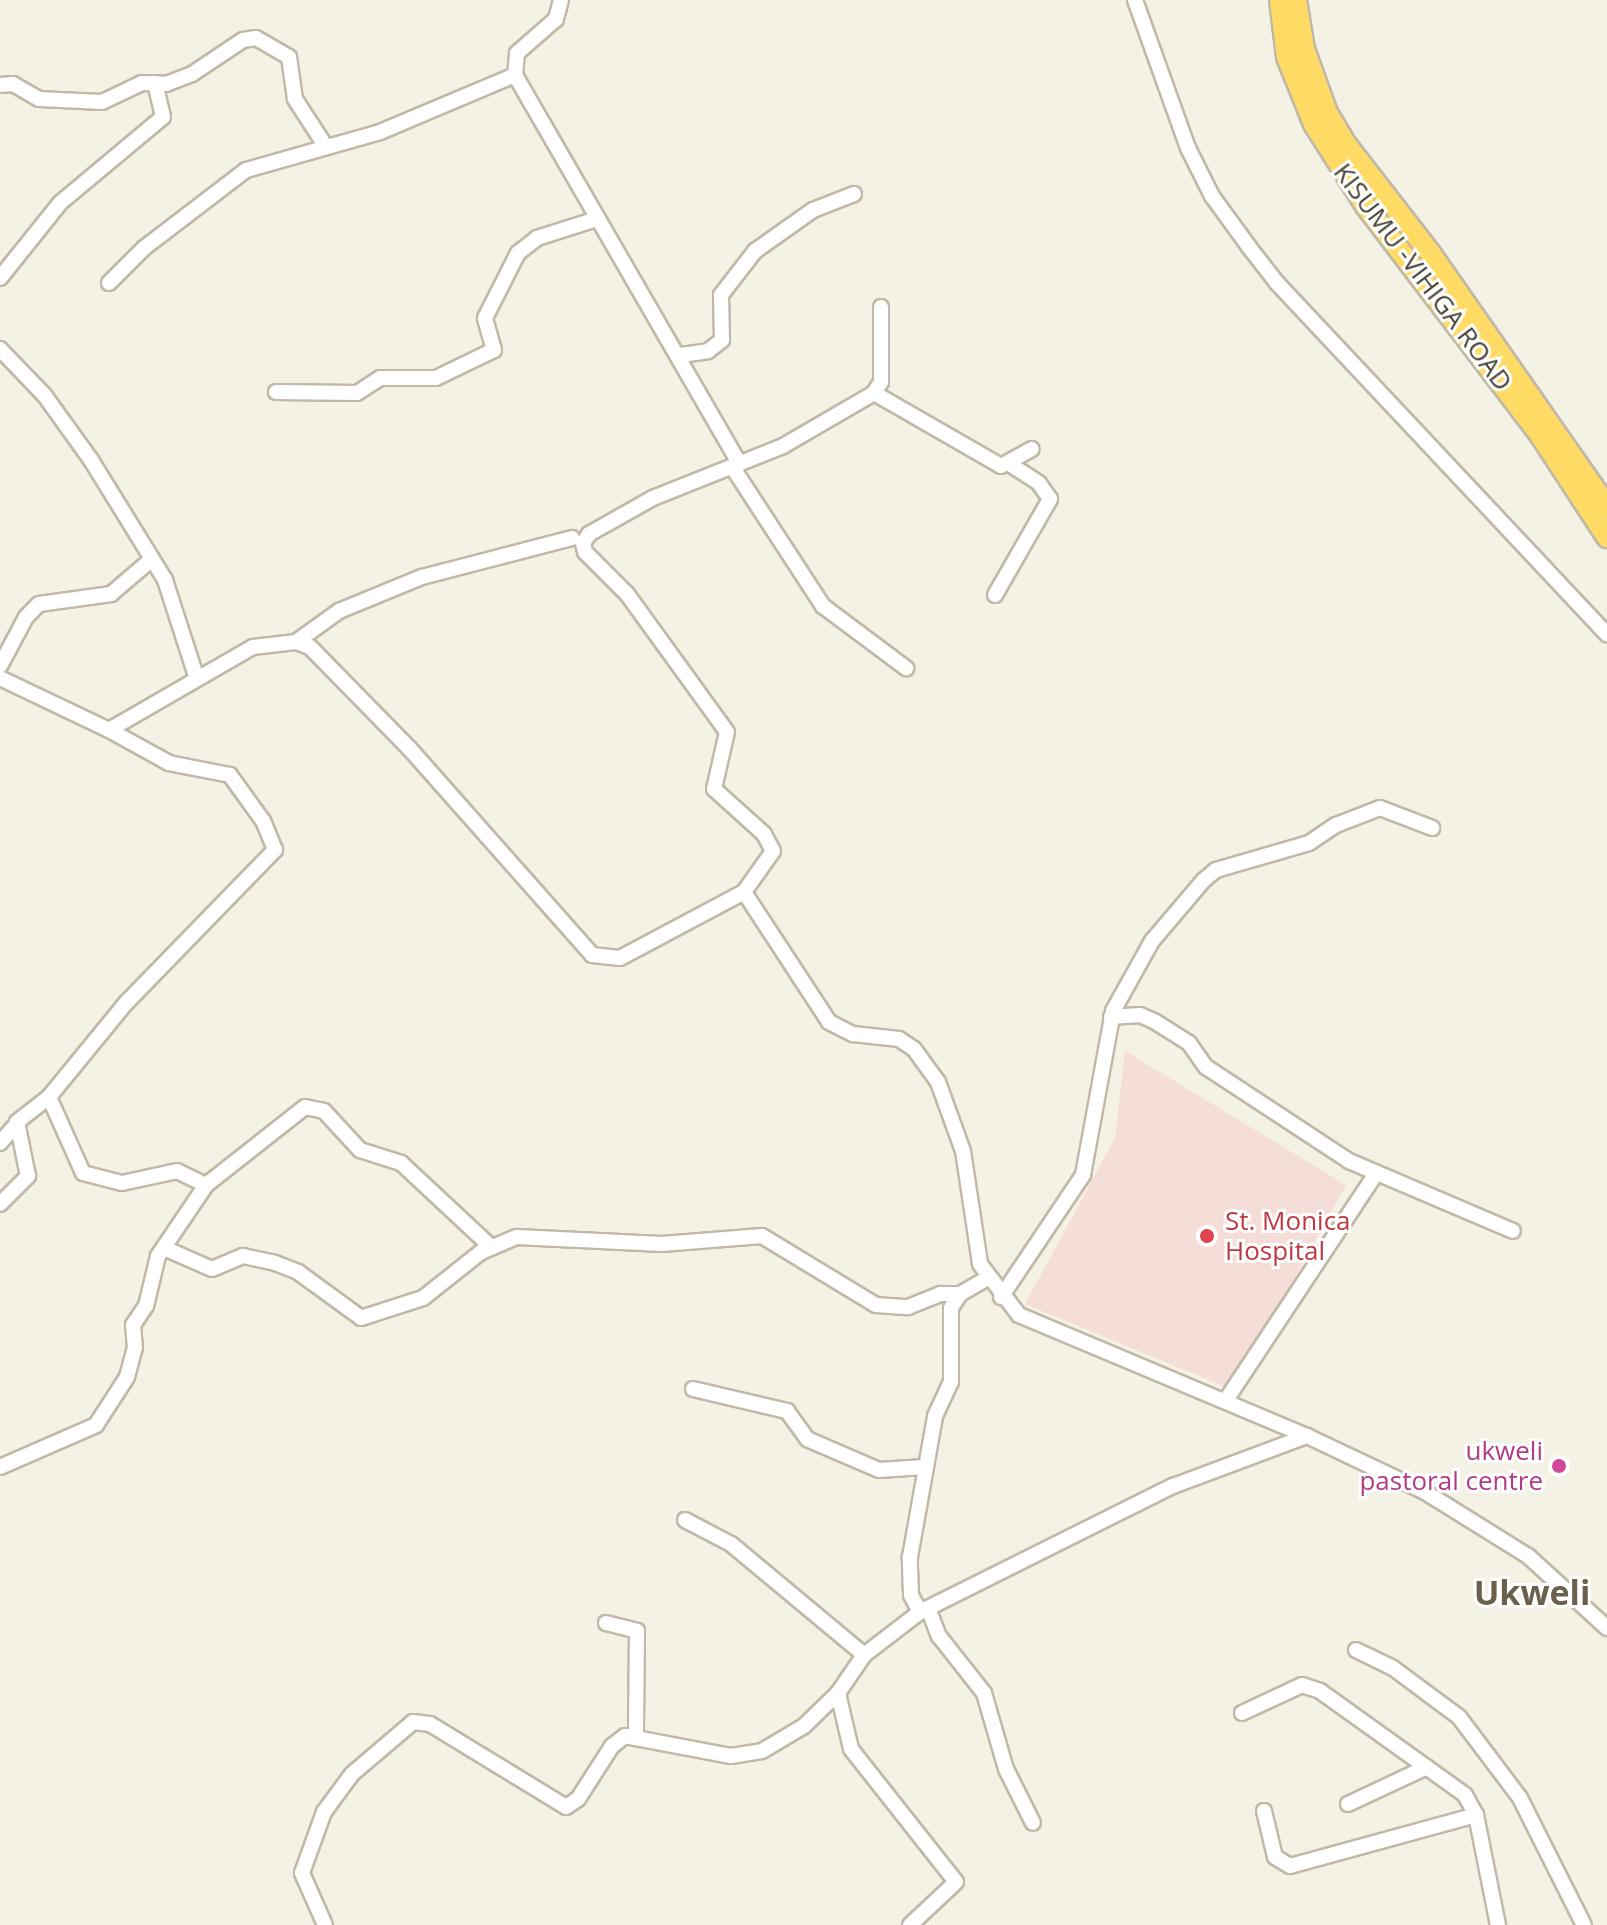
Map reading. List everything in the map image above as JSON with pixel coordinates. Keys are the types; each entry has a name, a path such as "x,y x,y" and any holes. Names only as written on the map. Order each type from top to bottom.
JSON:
{"highway":[{"name":"KISUMU -VIHIGA ROAD","path":"1280,0 1287,57 1300,97 1329,149 1541,436 1607,537"},
{"name":"KISUMU -VIHIGA ROAD","path":"1296,0 1309,63 1327,113 1347,146 1430,253 1607,507"}],"street":[{"path":"561,0 556,19 517,53 515,75 597,219 681,355 737,466 823,606 906,668"},
{"path":"1135,0 1188,148 1212,196 1249,247 1356,369 1607,634"},
{"path":"0,85 13,84 39,99 97,103 142,83 192,74 247,38 265,40 289,57 295,99 326,147"},
{"path":"109,283 230,180 253,167 326,147 465,99 515,75"},
{"path":"0,278 60,203 163,117 155,83"},
{"path":"681,355 708,351 722,340 721,295 755,251 813,210 854,194"},
{"path":"276,392 357,393 380,378 436,378 494,350 485,318 518,253 537,238 597,219"},
{"path":"109,730 196,676 253,647 296,642 310,647 409,748 592,955 620,958 744,892 773,851 764,834 714,789 727,732 627,594 583,547 589,534 632,509 800,437 874,393 881,382 881,307"},
{"path":"0,349 45,396 152,559 177,608 196,676"},
{"path":"874,393 997,464 1011,465 1039,483 1050,499 995,595"},
{"path":"1011,465 1032,449"},
{"path":"296,642 339,611 422,577 572,538"},
{"path":"0,666 26,617 39,604 111,594 152,559"},
{"path":"0,678 109,730 169,763 230,775 269,830 275,850 138,990 49,1097 0,1143"},
{"path":"1001,1297 1083,1175 1111,1017 1152,941 1216,870 1309,843 1336,825 1380,808 1432,828"},
{"path":"744,892 829,1022 853,1034 899,1039 914,1049 938,1082 963,1151 980,1264 986,1279 1001,1297 1034,1324 1226,1400 1425,1492 1500,1537 1552,1575 1607,1628"},
{"path":"1111,1017 1140,1015 1154,1021 1189,1043 1206,1067 1375,1175 1513,1231"},
{"path":"49,1097 83,1173 122,1183 177,1171 206,1185"},
{"path":"0,1467 30,1450 76,1438 99,1422 127,1377 135,1348 133,1325 146,1306 151,1272 164,1248 206,1185 277,1135 300,1110 315,1107 360,1150 401,1163 490,1246"},
{"path":"0,1204 28,1176 29,1162 14,1127"},
{"path":"1226,1400 1375,1175"},
{"path":"164,1248 212,1269 243,1256 275,1263 298,1272 361,1318 423,1298 490,1246 517,1237 662,1244 762,1236 876,1305 908,1307 940,1294 960,1294 986,1279"},
{"path":"960,1294 950,1320 951,1382 935,1416 924,1467 910,1557 911,1595 984,1693 1006,1769 1033,1823"},
{"path":"693,1389 787,1411 807,1439 879,1470 924,1467"},
{"path":"325,1925 302,1873 324,1812 352,1774 413,1722 430,1724 566,1807 578,1799 612,1746 636,1735 747,1756 782,1743 838,1693 864,1655 924,1610 1173,1486 1307,1436"},
{"path":"685,1520 722,1537 864,1655"},
{"path":"606,1623 637,1631 636,1735"},
{"path":"1356,1650 1393,1668 1459,1717 1520,1798 1584,1925"},
{"path":"1242,1713 1308,1686 1366,1721 1471,1801 1498,1925"},
{"path":"838,1693 851,1749 956,1882 910,1925"},
{"path":"1348,1804 1427,1767"},
{"path":"1264,1811 1275,1857 1290,1866 1476,1815"}],"shaded area":[{"path":"1125,1051 1346,1185 1233,1390 1025,1304 1115,1138"}],"place":[{"name":"St. Monica Hospital","path":"1207,1236"},
{"name":"ukweli pastoral centre","path":"1559,1466"}],"district":[{"name":"Ukweli","path":"1532,1593"}]}
